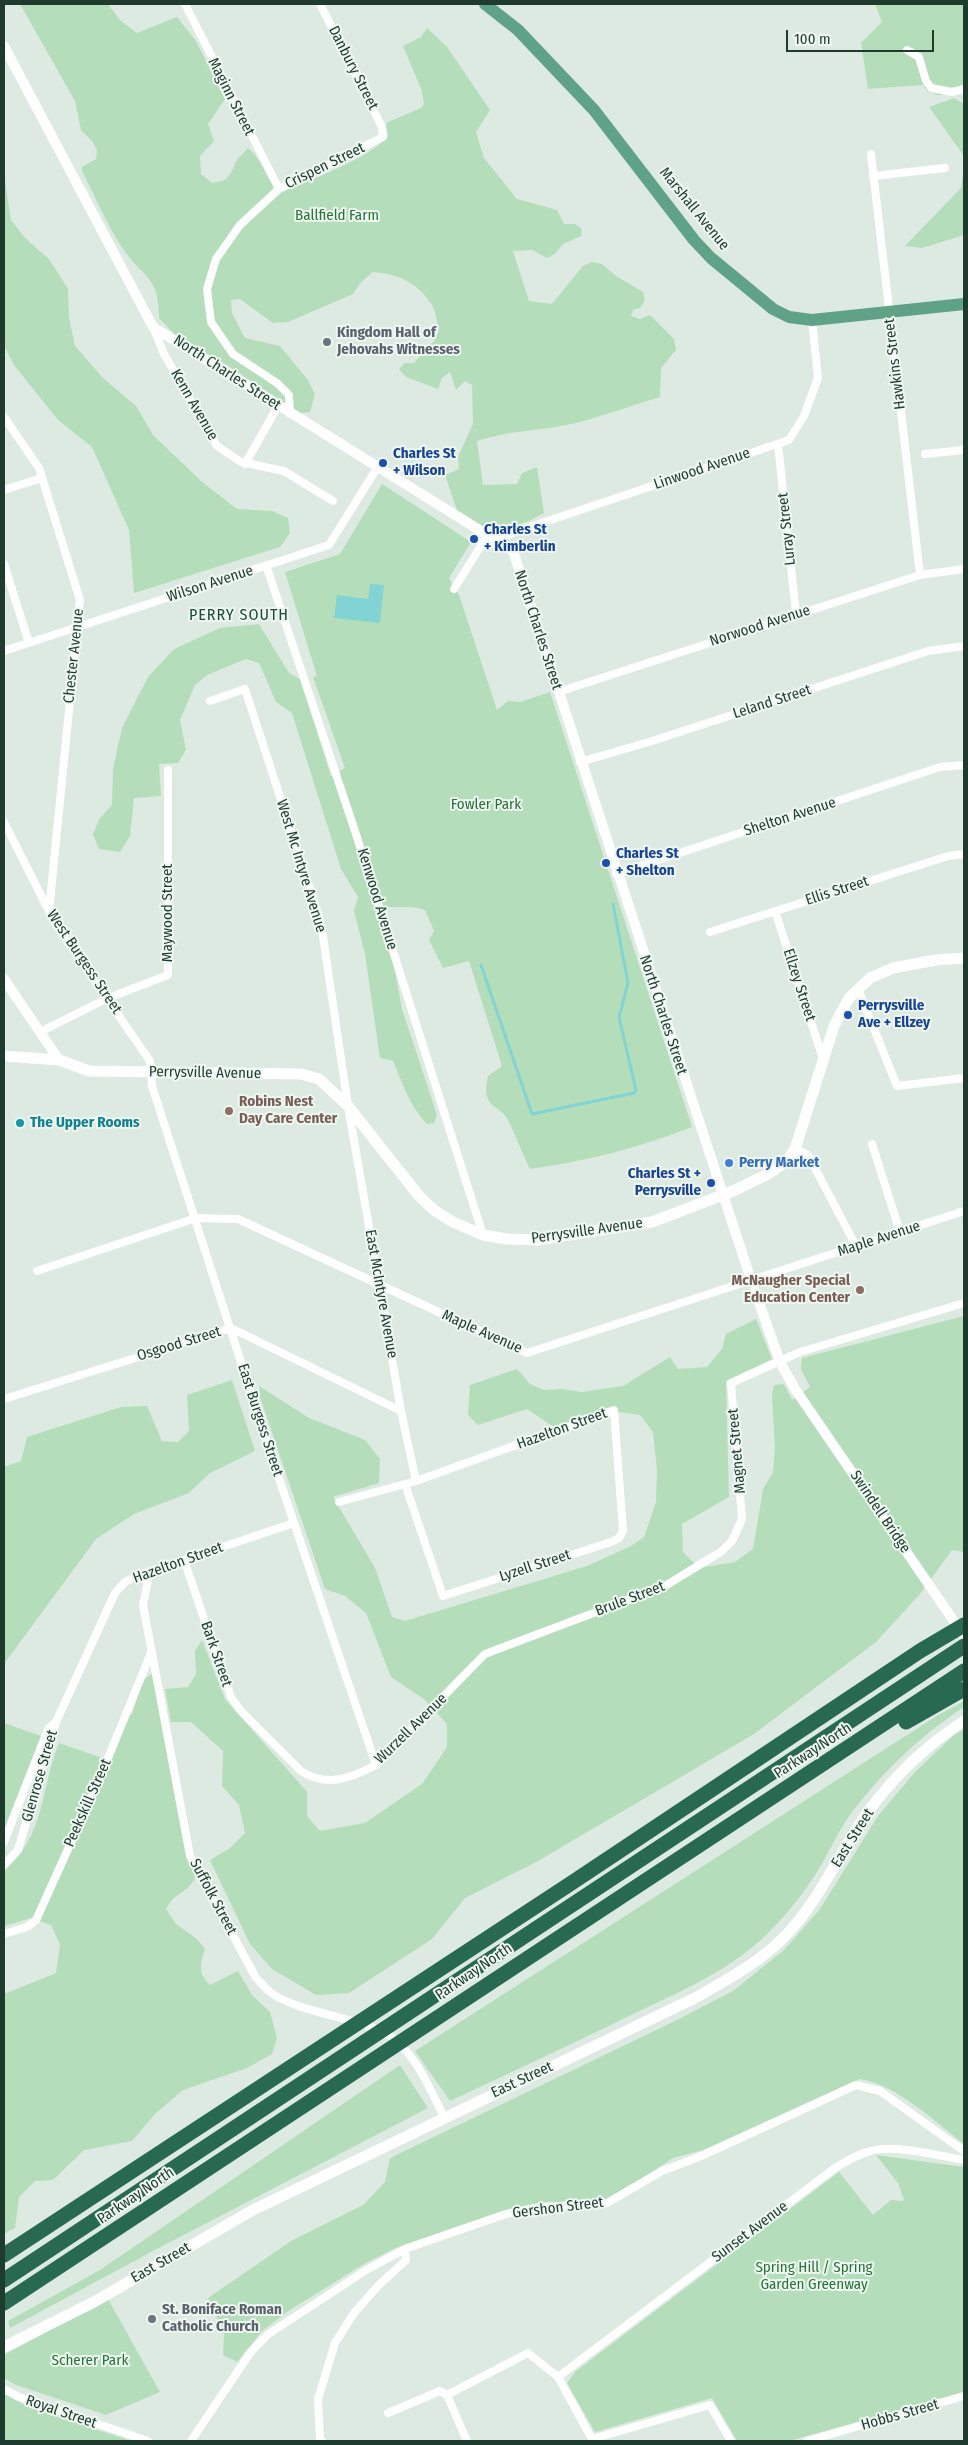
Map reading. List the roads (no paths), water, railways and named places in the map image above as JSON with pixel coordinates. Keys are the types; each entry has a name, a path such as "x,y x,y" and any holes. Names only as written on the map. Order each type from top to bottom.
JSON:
{"highway":[{"name":"Parkway North","path":"4,2255 380,2009 920,1651 964,1625"},
{"path":"4,2280 964,1646"},
{"name":"Parkway North","path":"4,2303 820,1768 964,1671"},
{"path":"820,1768 841,1765 919,1714 964,1689"}],"main road":[{"name":"Marshall Avenue","path":"485,4 513,25 594,110 694,240 711,258 773,309 789,317 812,320 964,304"},
{"name":"Perrysville Avenue","path":"4,1056 59,1060 89,1071 301,1074 319,1079 348,1106 419,1196 435,1211 453,1222 482,1235 507,1239 538,1240 652,1222 770,1174 787,1160 795,1149 838,1015 858,989 870,978 893,968 936,960 964,958"},
{"name":"East Street","path":"4,2347 94,2302 253,2210 695,1998 742,1971 785,1936 807,1909 868,1812 908,1764 964,1721"}],"street":[{"name":"Maginn Street","path":"185,4 279,190"},
{"name":"Danbury Street","path":"320,4 384,134"},
{"name":"North Charles Street","path":"4,46 154,327 290,414 512,551 616,874 748,1271"},
{"path":"907,50 919,57 926,81 931,88 952,92 964,89"},
{"name":"Crispen Street","path":"290,414 289,395 278,383 232,354 211,322 207,289 216,259 240,225 279,190 381,139 384,134"},
{"name":"Hawkins Street","path":"871,154 920,575"},
{"path":"873,176 945,168"},
{"name":"Linwood Avenue","path":"497,542 515,532 789,440 798,427 817,382 812,320"},
{"name":"Kenn Avenue","path":"154,327 164,354 217,446 232,458 246,464 284,471 334,501"},
{"path":"246,464 278,406"},
{"name":"Chester Avenue","path":"4,417 39,468 80,600 49,911"},
{"name":"Luray Street","path":"778,444 796,614"},
{"path":"925,454 964,450"},
{"name":"Wilson Avenue","path":"4,651 329,545 377,468"},
{"path":"4,490 42,478"},
{"path":"454,589 487,536"},
{"path":"4,564 29,643"},
{"name":"Kenwood Avenue","path":"266,566 355,831 482,1235"},
{"name":"Norwood Avenue","path":"558,692 920,575 964,569"},
{"name":"Leland Street","path":"580,762 649,742 928,651 964,646"},
{"name":"West Mc Intyre Avenue","path":"210,701 245,689 321,923 348,1106"},
{"name":"Shelton Avenue","path":"616,874 940,767 964,765"},
{"name":"Maywood Street","path":"40,1032 108,998 168,975 168,770"},
{"name":"West Burgess Street","path":"4,822 56,925 147,1054 151,1073"},
{"name":"Ellis Street","path":"710,932 948,856 964,854"},
{"name":"Ellzey Street","path":"776,911 823,1059"},
{"path":"4,979 59,1060"},
{"path":"858,989 897,1086 964,1078"},
{"name":"East Burgess Street","path":"151,1073 152,1086 294,1523 376,1765"},
{"name":"East McIntyre Avenue","path":"348,1106 381,1287 401,1411 416,1481"},
{"path":"872,1144 900,1232"},
{"path":"795,1149 808,1156 856,1246"},
{"name":"Maple Avenue","path":"37,1271 196,1218 238,1219 381,1287 527,1353 964,1211"},
{"path":"755,1291 780,1362 800,1352 964,1303"},
{"name":"Osgood Street","path":"4,1399 231,1328 401,1411"},
{"name":"Magnet Street","path":"742,1518 731,1384 780,1362"},
{"name":"Swindell Bridge","path":"780,1362 795,1389 964,1636"},
{"name":"Hazelton Street","path":"339,1502 416,1481 614,1410 623,1531"},
{"name":"Lyzell Street","path":"405,1484 443,1596 611,1542 619,1538 623,1531"},
{"name":"Brule Street","path":"495,1649 665,1586 685,1576 732,1542 742,1518"},
{"name":"Hazelton Street","path":"56,1722 114,1593 132,1578 150,1571 294,1523"},
{"name":"Bark Street","path":"184,1560 231,1697 240,1710 301,1771 312,1778"},
{"name":"Suffolk Street","path":"150,1571 143,1605 190,1856 256,1978 270,1992 288,2002 348,2019 386,2034 407,2053 425,2080 444,2117"},
{"name":"Wurzell Avenue","path":"312,1778 340,1780 354,1776 376,1765 477,1662 495,1649"},
{"name":"Peekskill Street","path":"4,1934 27,1926 36,1920 97,1785 151,1653"},
{"name":"Glenrose Street","path":"4,1842 48,1729 56,1722"},
{"name":"Glenrose Street","path":"4,1865 18,1850 56,1722"},
{"name":"Gershon Street","path":"191,2441 250,2353 267,2335 368,2269 405,2249 506,2214 541,2207 607,2203 662,2171 699,2157 856,2085 880,2091 964,2151"},
{"name":"Sunset Avenue","path":"558,2377 835,2168 852,2158 872,2150 898,2150 964,2160"},
{"path":"322,2441 320,2438 318,2399 335,2343 354,2313 378,2286 406,2260 405,2249"},
{"path":"447,2396 528,2354 558,2377 592,2440 710,2405 731,2441"},
{"name":"Royal Street","path":"4,2389 18,2397 148,2441"},
{"path":"388,2413 440,2391 447,2396 467,2441"},
{"name":"Hobbs Street","path":"806,2441 964,2396"}],"water":[{"path":"370,584 384,585 380,623 334,618 337,595 368,599"}],"waterway":[{"path":"481,965 532,1114 634,1093 636,1090 619,1017 628,983 613,904"}],"place":[{"name":"Kingdom Hall of Jehovahs Witnesses","path":"327,342"},
{"name":"Charles St + Wilson","path":"383,463"},
{"name":"Charles St + Kimberlin","path":"474,539"},
{"name":"Charles St + Shelton","path":"606,863"},
{"name":"Perrysville Ave + Ellzey","path":"848,1015"},
{"name":"Robins Nest Day Care Center","path":"229,1111"},
{"name":"The Upper Rooms","path":"20,1123"},
{"name":"Perry Market","path":"729,1163"},
{"name":"Charles St + Perrysville","path":"711,1183"},
{"name":"McNaugher Special Education Center","path":"860,1290"},
{"name":"St. Boniface Roman Catholic Church","path":"152,2319"}],"district":[{"name":"PERRY SOUTH","path":"239,616"}],"park label":[{"name":"Ballfield Farm","path":"337,216"},
{"name":"Fowler Park","path":"486,805"},
{"name":"Spring Hill / Spring Garden Greenway","path":"814,2276"},
{"name":"Scherer Park","path":"90,2361"}]}
